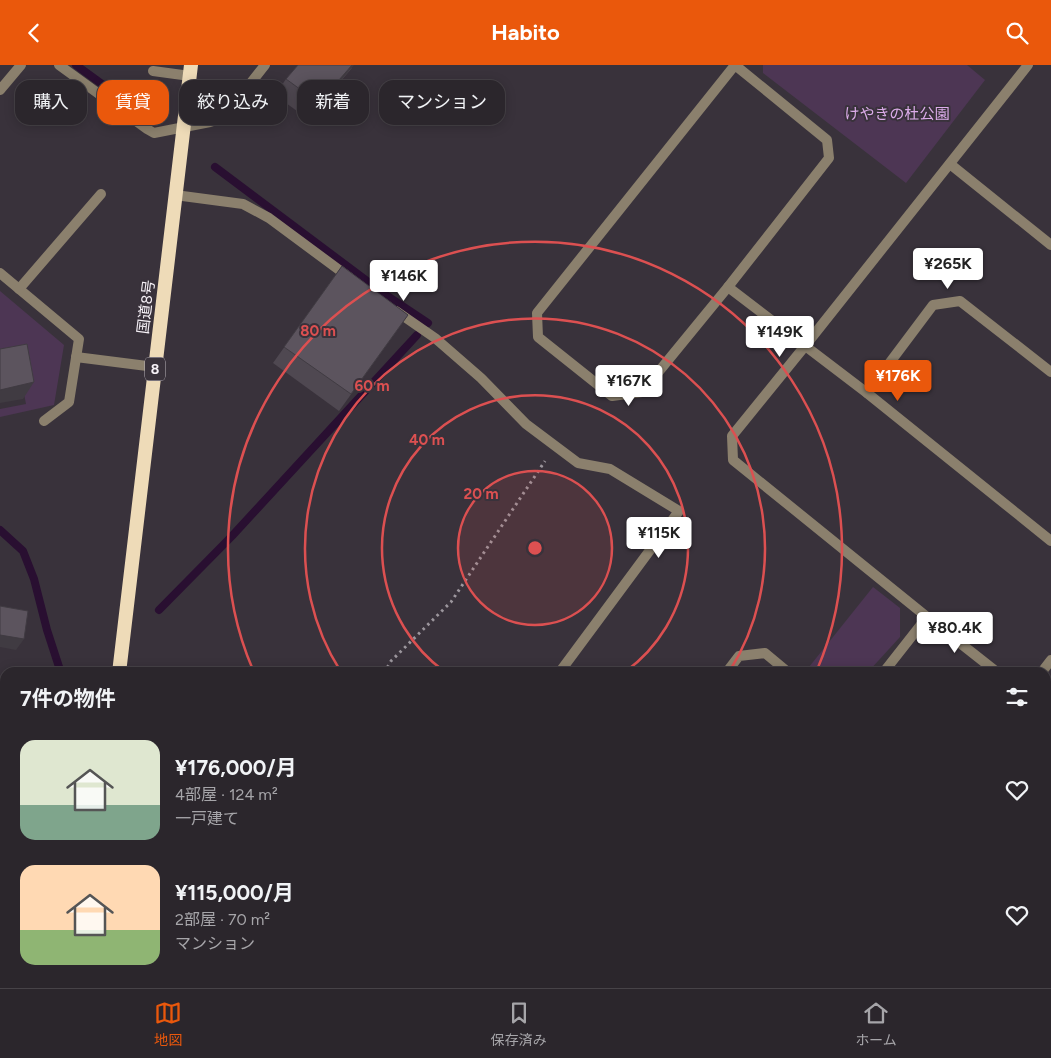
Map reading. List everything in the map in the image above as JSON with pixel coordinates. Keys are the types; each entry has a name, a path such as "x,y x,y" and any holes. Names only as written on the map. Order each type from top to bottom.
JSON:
{"highway":[{"name":"国道8号","path":"120,667 191,71"}],"street":[{"path":"0,90 22,65"},
{"path":"59,65 154,133 223,118 265,65"},
{"path":"735,65 827,139 829,158 728,287 642,392 612,396 538,337 537,313 735,65"},
{"path":"990,667 733,460 732,436 1028,65"},
{"path":"153,71 191,71"},
{"path":"950,164 1051,245"},
{"path":"19,289 101,194"},
{"path":"175,195 243,204 269,218 362,286"},
{"path":"0,273 79,339 69,402 44,421"},
{"path":"728,287 867,393 1051,541"},
{"path":"867,393 933,305 960,301 1051,372"},
{"path":"385,303 435,338 481,378 526,424 578,463 610,469 678,511 562,667"},
{"path":"76,357 155,367"},
{"path":"888,667 927,617"},
{"path":"731,667 739,656 764,653 782,667"}],"path":[{"path":"388,667 391,661 451,602 555,446"}],"green space":[{"name":"けやきの杜公園","path":"763,65 967,65 985,80 906,183 763,73"},
{"path":"0,291 64,345 54,405 0,417 0,409 26,404 16,353 0,356"},
{"path":"873,587 900,608 900,637 873,667 809,667"}],"building":[{"path":"298,65 352,65 339,80 297,80 297,87 286,79"},
{"path":"342,266 408,315 351,394 284,347"},
{"path":"27,344 34,382 0,390 0,349"},
{"path":"0,606 28,611 24,639 0,635"}],"waterway":[{"path":"76,65 97,80"},
{"path":"215,167 383,293 428,323"},
{"path":"159,610 232,536 417,335"},
{"path":"0,530 23,551 34,579 59,667"}]}
